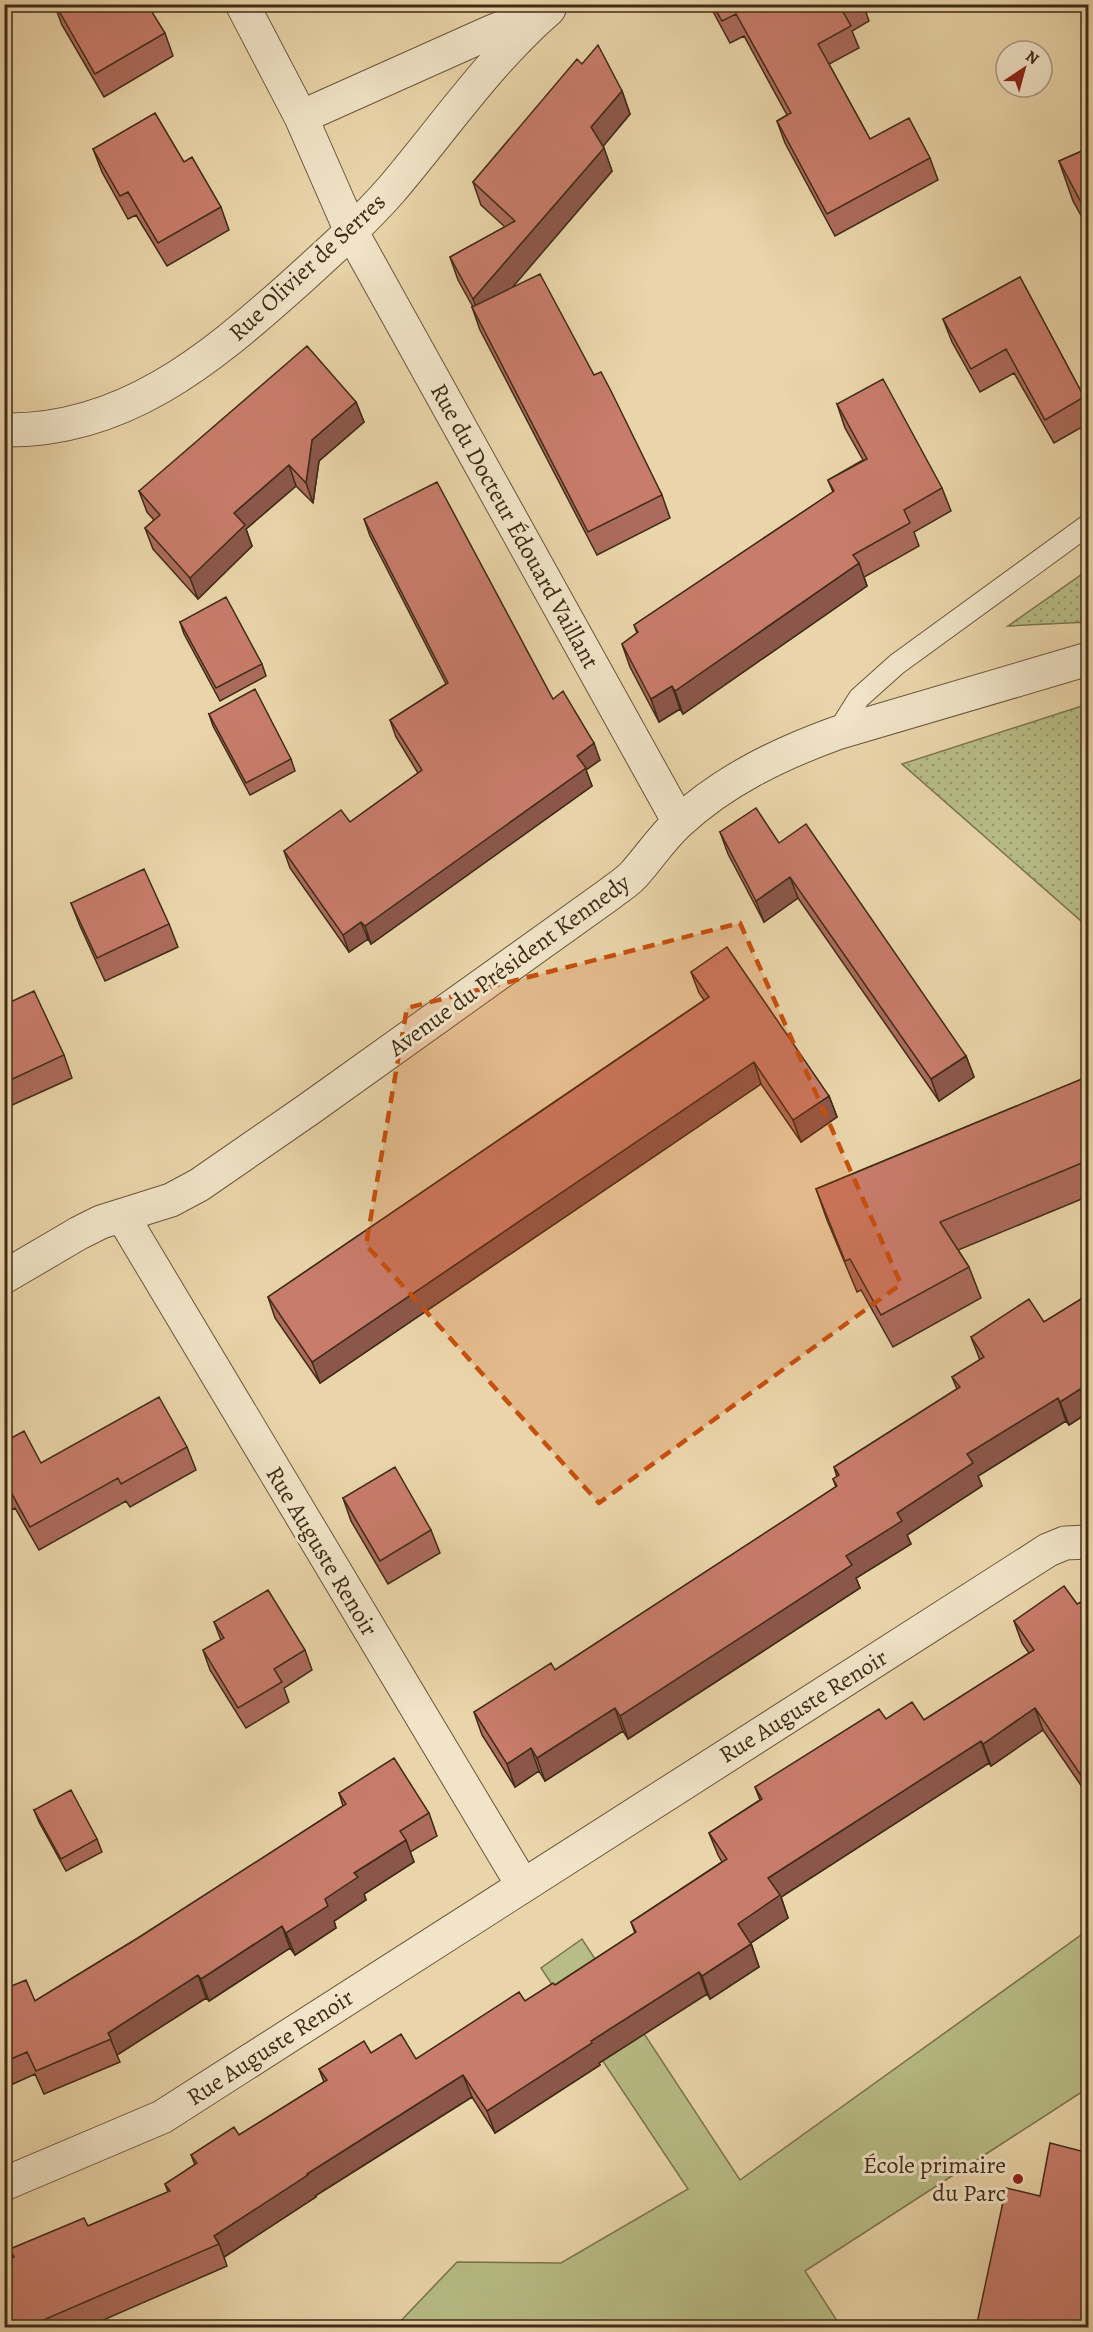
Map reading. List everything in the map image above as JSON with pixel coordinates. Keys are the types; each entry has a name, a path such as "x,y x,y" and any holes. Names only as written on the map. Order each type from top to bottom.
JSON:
{"street":[{"name":"Rue du Docteur Édouard Vaillant","path":"242,4 301,117 351,231 679,822"},
{"name":"Rue Olivier de Serres","path":"301,117 491,32 553,7"},
{"name":"Rue Olivier de Serres","path":"4,430 48,428 81,421 141,399 234,336 351,231 390,191 498,58 522,32 553,7"},
{"name":"Avenue du Président Kennedy","path":"4,1277 101,1222 123,1217 171,1200 199,1185 309,1109 635,874 664,836 679,822 742,775 798,747 837,733 1089,659"},
{"name":"Rue Auguste Renoir","path":"123,1217 522,1884"},
{"name":"Rue Auguste Renoir","path":"4,2184 162,2116 1048,1550 1065,1543 1089,1542"}],"lane":[{"path":"837,733 859,698 897,664 1089,525"}],"highlighted area":[{"path":"740,923 901,1284 599,1503 366,1245 407,1008"}],"green space":[{"path":"1088,570 1088,622 1008,626"},
{"path":"1088,704 1088,927 902,764"},
{"path":"1088,1930 1088,2088 805,2271 841,2327 394,2328 457,2262 561,2263 688,2189 541,1968 582,1939 740,2180"}],"building":[{"path":"55,4 147,4 165,33 95,74"},
{"path":"712,4 851,4 842,10 851,26 818,44 870,139 909,118 930,158 827,214 777,121 791,113 736,14 722,21"},
{"path":"598,45 622,91 591,127 604,148 473,299 450,257 515,221 473,182 577,59 582,64"},
{"path":"155,113 184,162 192,157 221,207 158,243 128,192 120,196 93,149"},
{"path":"1089,148 1089,217 1059,161"},
{"path":"540,274 594,375 601,372 662,495 588,532 472,307"},
{"path":"1020,277 1084,397 1045,420 1006,349 971,369 943,319"},
{"path":"307,346 356,402 312,440 306,483 289,465 234,513 245,525 190,578 145,528 160,515 139,491"},
{"path":"883,379 942,488 904,510 910,523 853,555 859,563 675,691 672,686 651,699 622,644 638,632 634,625 834,491 828,480 867,459 837,404"},
{"path":"437,482 553,699 563,691 594,743 577,756 586,768 365,926 361,922 343,935 284,851 341,810 350,822 422,770 390,720 448,683 364,519"},
{"path":"226,597 262,664 216,688 180,622"},
{"path":"255,689 291,759 246,783 209,714"},
{"path":"756,808 779,843 806,824 966,1056 931,1079 790,877 756,901 720,832"},
{"path":"144,869 169,924 97,958 71,903"},
{"path":"727,947 829,1096 793,1120 754,1062 312,1362 268,1297 709,997 691,972"},
{"path":"34,991 64,1055 4,1083 4,1005"},
{"path":"1089,1076 1089,1160 940,1222 969,1267 881,1315 850,1259 845,1261 816,1189"},
{"path":"1089,1294 1089,1385 1060,1402 1058,1398 967,1454 973,1463 897,1513 902,1521 846,1556 852,1565 620,1716 615,1708 537,1758 531,1748 507,1764 474,1712 551,1663 555,1670 837,1486 833,1479 839,1475 834,1467 960,1387 952,1377 984,1357 971,1337 1029,1299 1044,1322"},
{"path":"159,1397 187,1447 121,1484 118,1478 30,1527 7,1485 4,1486 4,1442 24,1431 41,1463"},
{"path":"395,1467 431,1530 380,1561 343,1498"},
{"path":"1064,1586 1077,1604 1083,1601 1089,1609 1089,1787 1035,1708 983,1744 981,1741 768,1878 780,1895 738,1924 751,1944 702,1976 699,1972 487,2111 463,2075 214,2236 219,2244 25,2328 5,2328 4,2261 14,2257 10,2249 84,2218 88,2226 170,2191 165,2184 197,2163 191,2155 234,2127 239,2135 327,2080 319,2069 364,2041 371,2053 401,2034 416,2059 519,1992 525,2001 553,1983 555,1985 636,1932 631,1922 727,1859 709,1833 762,1799 755,1787 879,1709 886,1719 912,1702 924,1720 1034,1650 1014,1621"},
{"path":"268,1590 305,1650 274,1669 282,1682 238,1708 203,1650 224,1638 214,1622"},
{"path":"394,1758 429,1813 400,1831 406,1840 354,1873 358,1877 325,1899 328,1906 286,1933 282,1926 201,1979 198,1975 108,2033 111,2039 36,2071 27,2052 4,2062 4,1989 26,1980 35,2001 138,1938 346,1804 339,1793"},
{"path":"71,1790 97,1839 61,1859 34,1810"},
{"path":"1050,2143 1089,2153 1089,2328 976,2328 1006,2188 1040,2196"}],"place":[{"name":"École primaire du Parc","path":"1018,2179"}]}
